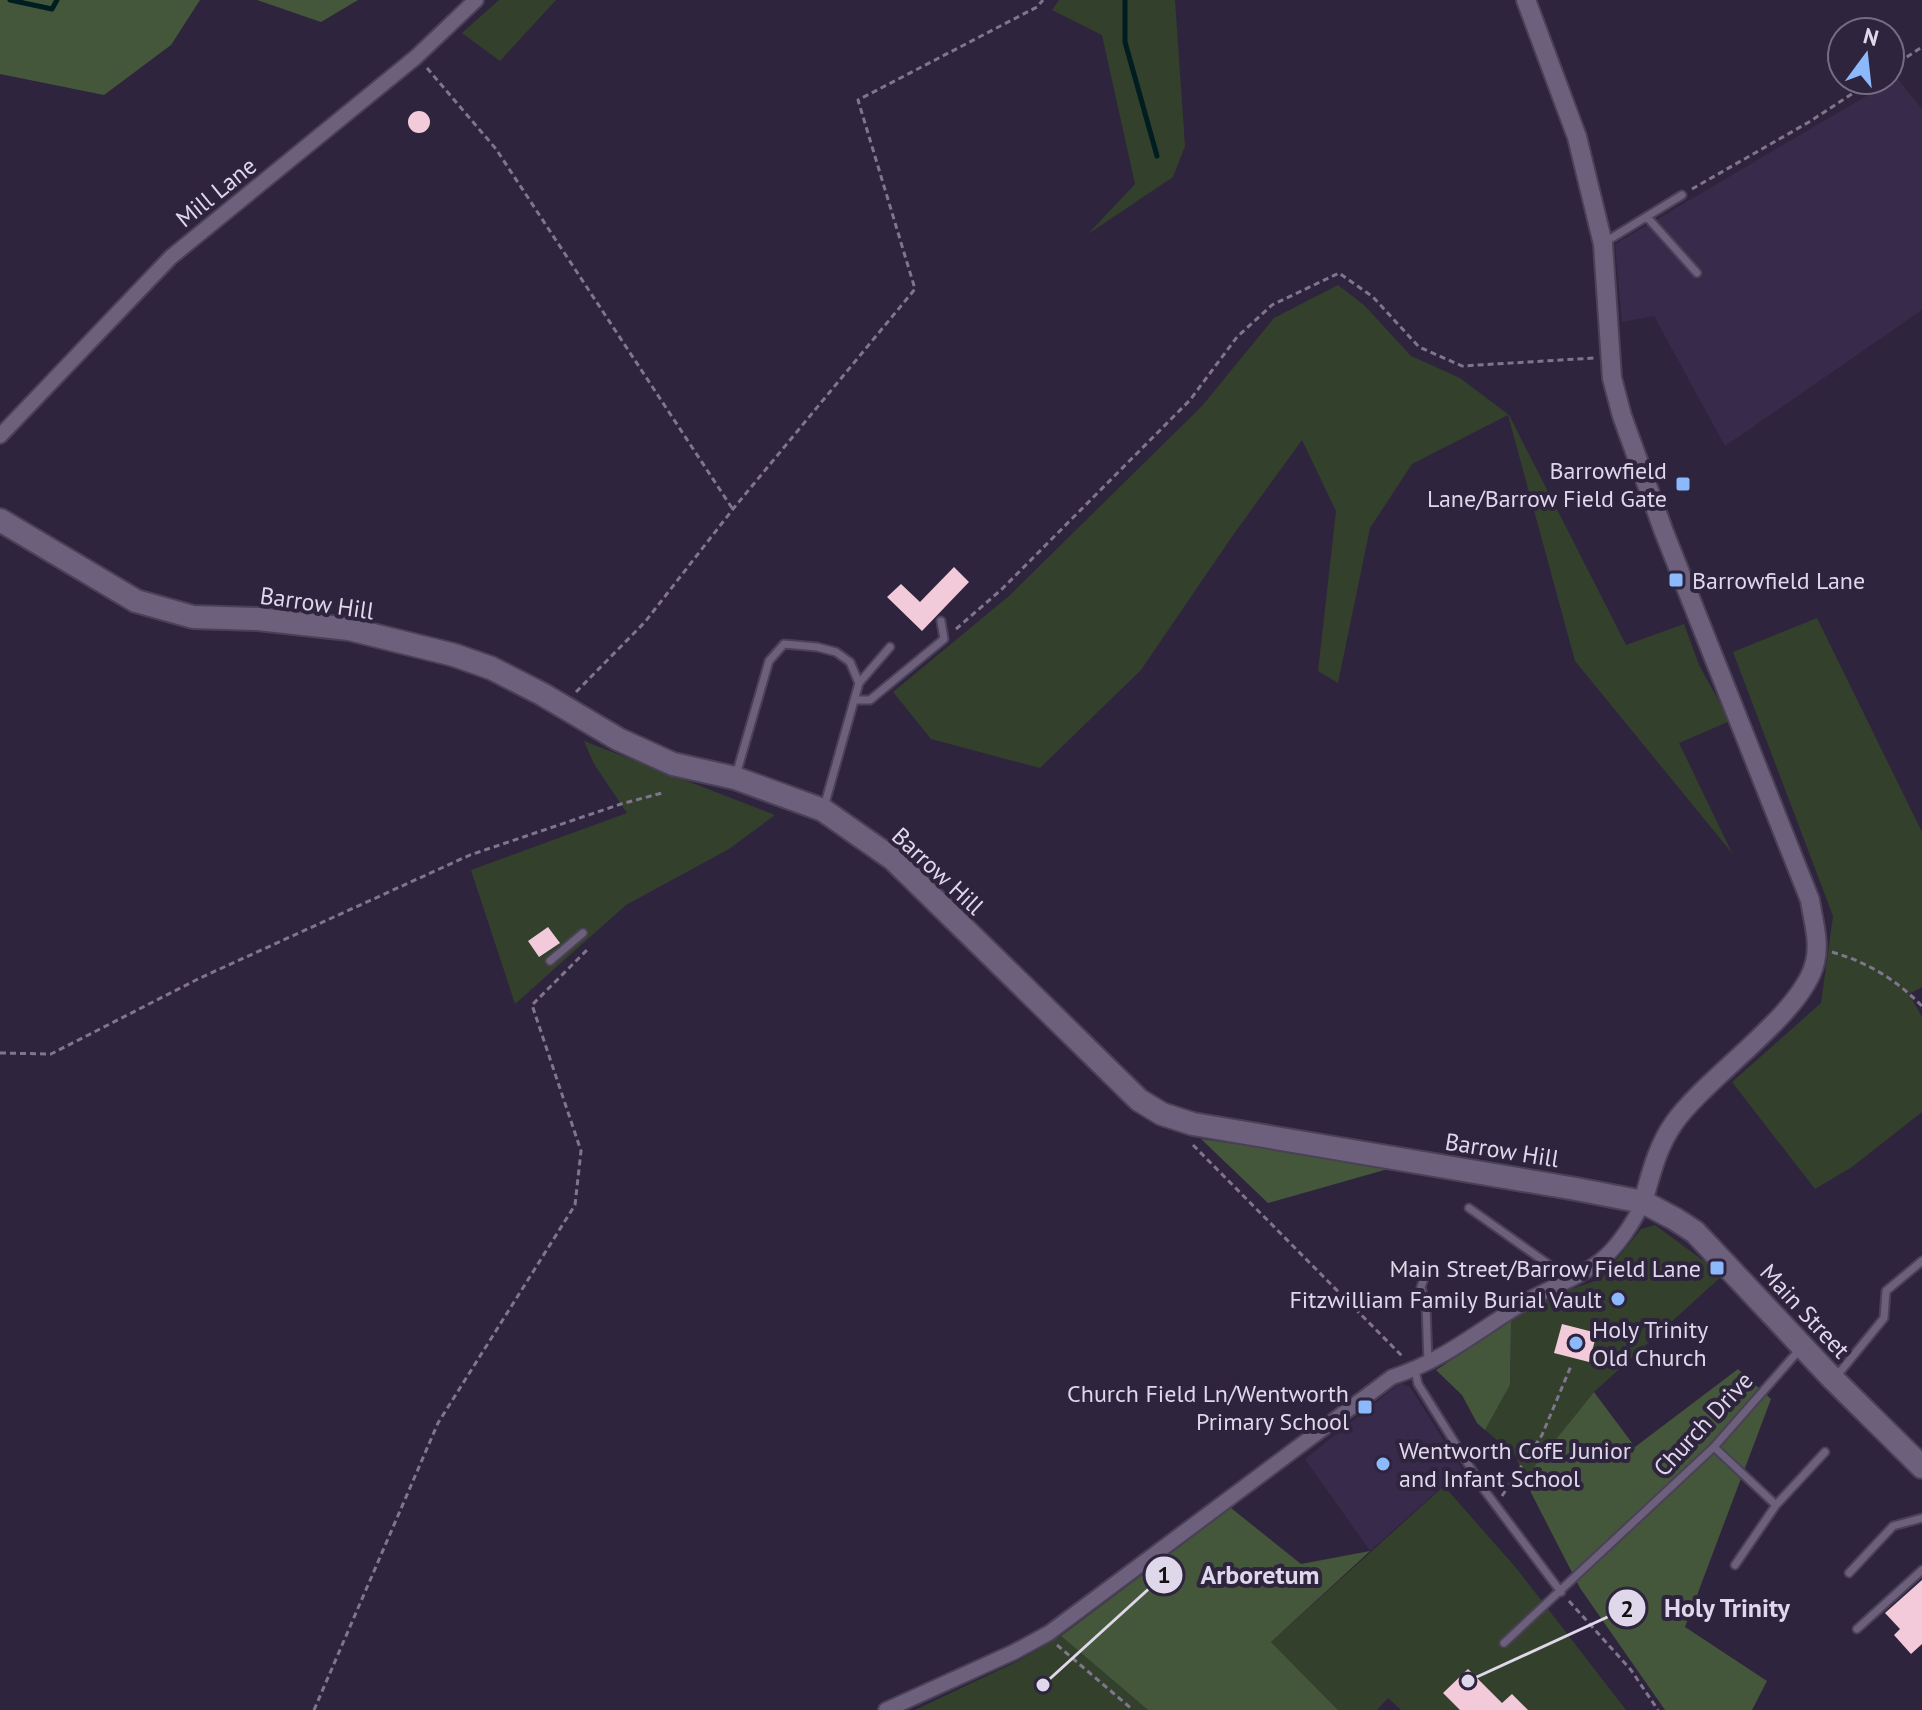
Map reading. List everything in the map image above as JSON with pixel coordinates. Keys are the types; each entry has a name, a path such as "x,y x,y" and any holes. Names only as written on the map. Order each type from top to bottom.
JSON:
{"main road":[{"name":"Barrow Hill","path":"0,520 136,601 193,617 258,619 349,629 439,651 491,668 618,739 673,764 735,778 823,810 893,859 1079,1044 1139,1100 1162,1114 1207,1126 1643,1202"},
{"name":"Main Street","path":"1643,1202 1695,1232 1833,1379 1922,1467"}],"street":[{"name":"Mill Lane","path":"0,436 171,257 416,57 476,0"},
{"path":"886,1710 1049,1633 1392,1377 1422,1367 1532,1297 1571,1280 1602,1260 1637,1216 1657,1152 1675,1121 1798,996 1815,965 1817,948 1810,900 1664,532 1622,416 1609,356 1603,244 1577,137 1526,0"}],"lane":[{"path":"1603,244 1682,195"},
{"path":"1647,217 1697,273"},
{"path":"855,700 870,700 944,639 941,621"},
{"path":"735,778 769,661 784,644 836,652 850,662 859,683"},
{"path":"823,810 859,683 890,647"},
{"path":"550,961 583,933"},
{"path":"1469,1208 1571,1280"},
{"path":"1833,1379 1884,1318 1886,1291 1922,1261"},
{"path":"1426,1273 1421,1287 1426,1305 1418,1384 1496,1505 1561,1592"},
{"name":"Church Drive","path":"1504,1643 1714,1447 1802,1346"},
{"path":"1714,1447 1776,1505"},
{"path":"1735,1565 1776,1505 1825,1452"},
{"path":"1849,1573 1893,1526 1922,1518"},
{"path":"1857,1629 1922,1570"}],"path":[{"path":"563,706 645,622 733,509 915,289 858,100 1037,7 1043,0"},
{"path":"416,57 496,149 733,509"},
{"path":"1682,195 1849,96"},
{"path":"944,639 1002,589 1190,400 1237,337 1272,305 1339,273 1373,297 1419,347 1462,366 1609,356"},
{"path":"0,1053 51,1054 200,978 470,855 662,793"},
{"path":"314,1710 438,1423 575,1205 581,1151 532,1005 588,949 583,933"},
{"path":"1817,948 1854,959 1898,983 1922,1006"},
{"path":"1204,1156 1422,1367"},
{"path":"1496,1505 1542,1435 1571,1366"},
{"path":"1561,1592 1631,1670 1658,1710"},
{"path":"1049,1633 1052,1641 1133,1710"}],"shaded area":[{"path":"1906,89 1922,109 1922,310 1725,446 1654,316 1622,322 1615,244 1866,96 1906,96"},
{"name":"Wentworth CofE Junior and Infant School","path":"1400,1383 1410,1387 1462,1469 1370,1551 1305,1459"}],"green space":[{"path":"0,0 200,0 171,45 104,95 0,74"},
{"path":"257,0 358,0 321,22"},
{"path":"499,0 556,0 500,61 462,33"},
{"path":"1059,0 1175,0 1185,146 1173,177 1088,234 1135,184 1102,35 1052,10"},
{"path":"1338,285 1364,305 1411,356 1460,378 1509,415 1626,645 1684,624 1699,665 1730,721 1679,743 1732,853 1575,661 1508,415 1412,464 1370,528 1338,683 1318,671 1336,511 1302,440 1141,670 1040,768 931,739 893,692 1009,596 1202,406 1274,318"},
{"path":"1817,618 1922,832 1922,987 1909,994 1922,1017 1922,1112 1852,1167 1815,1189 1732,1082 1821,1003 1833,916 1733,652"},
{"path":"584,741 775,815 729,849 626,905 515,1004 471,870 627,813 594,764"},
{"path":"1201,1139 1395,1167 1268,1203"},
{"path":"1655,1225 1723,1275 1594,1392 1524,1479 1516,1456 1485,1430 1510,1385 1511,1321 1536,1301 1601,1279 1641,1229"},
{"path":"1511,1321 1510,1385 1485,1430 1477,1423 1462,1395 1436,1370"},
{"path":"1738,1369 1771,1399 1685,1627 1767,1681 1752,1710 1665,1710 1580,1588 1524,1479 1594,1392 1635,1447"},
{"path":"1444,1486 1517,1569 1626,1710 1401,1710 1388,1698 1377,1710 1338,1710 1271,1642"},
{"path":"1231,1508 1301,1564 1370,1551 1271,1642 1338,1710 1148,1710 1061,1636"},
{"path":"1061,1636 1148,1710 915,1710 1018,1661"}],"building":[{"path":"419,111 427,114 430,122 427,130 419,133 411,130 408,122 411,114"},
{"path":"954,567 969,582 922,631 887,597 901,584 920,602"},
{"path":"548,927 560,943 539,957 528,941"},
{"name":"Holy Trinity Old Church","path":"1562,1324 1597,1333 1589,1362 1554,1353"},
{"path":"1922,1580 1922,1644 1911,1654 1894,1635 1900,1629 1885,1613"},
{"path":"1468,1669 1502,1703 1512,1694 1528,1710 1460,1710 1443,1693"}],"waterway":[{"path":"10,0 52,9 57,0"},
{"path":"1125,0 1125,42 1157,156"}],"place":[{"name":"Barrowfield Lane/Barrow Field Gate","path":"1683,484"},
{"name":"Barrowfield Lane","path":"1676,580"},
{"name":"Main Street/Barrow Field Lane","path":"1717,1268"},
{"name":"Fitzwilliam Family Burial Vault","path":"1618,1299"},
{"name":"Holy Trinity Old Church","path":"1576,1343"},
{"name":"Church Field Ln/Wentworth Primary School","path":"1365,1407"},
{"name":"Wentworth CofE Junior and Infant School","path":"1383,1464"},
{"name":"Holy Trinity","path":"1468,1681"},
{"name":"Arboretum","path":"1043,1685"}]}
